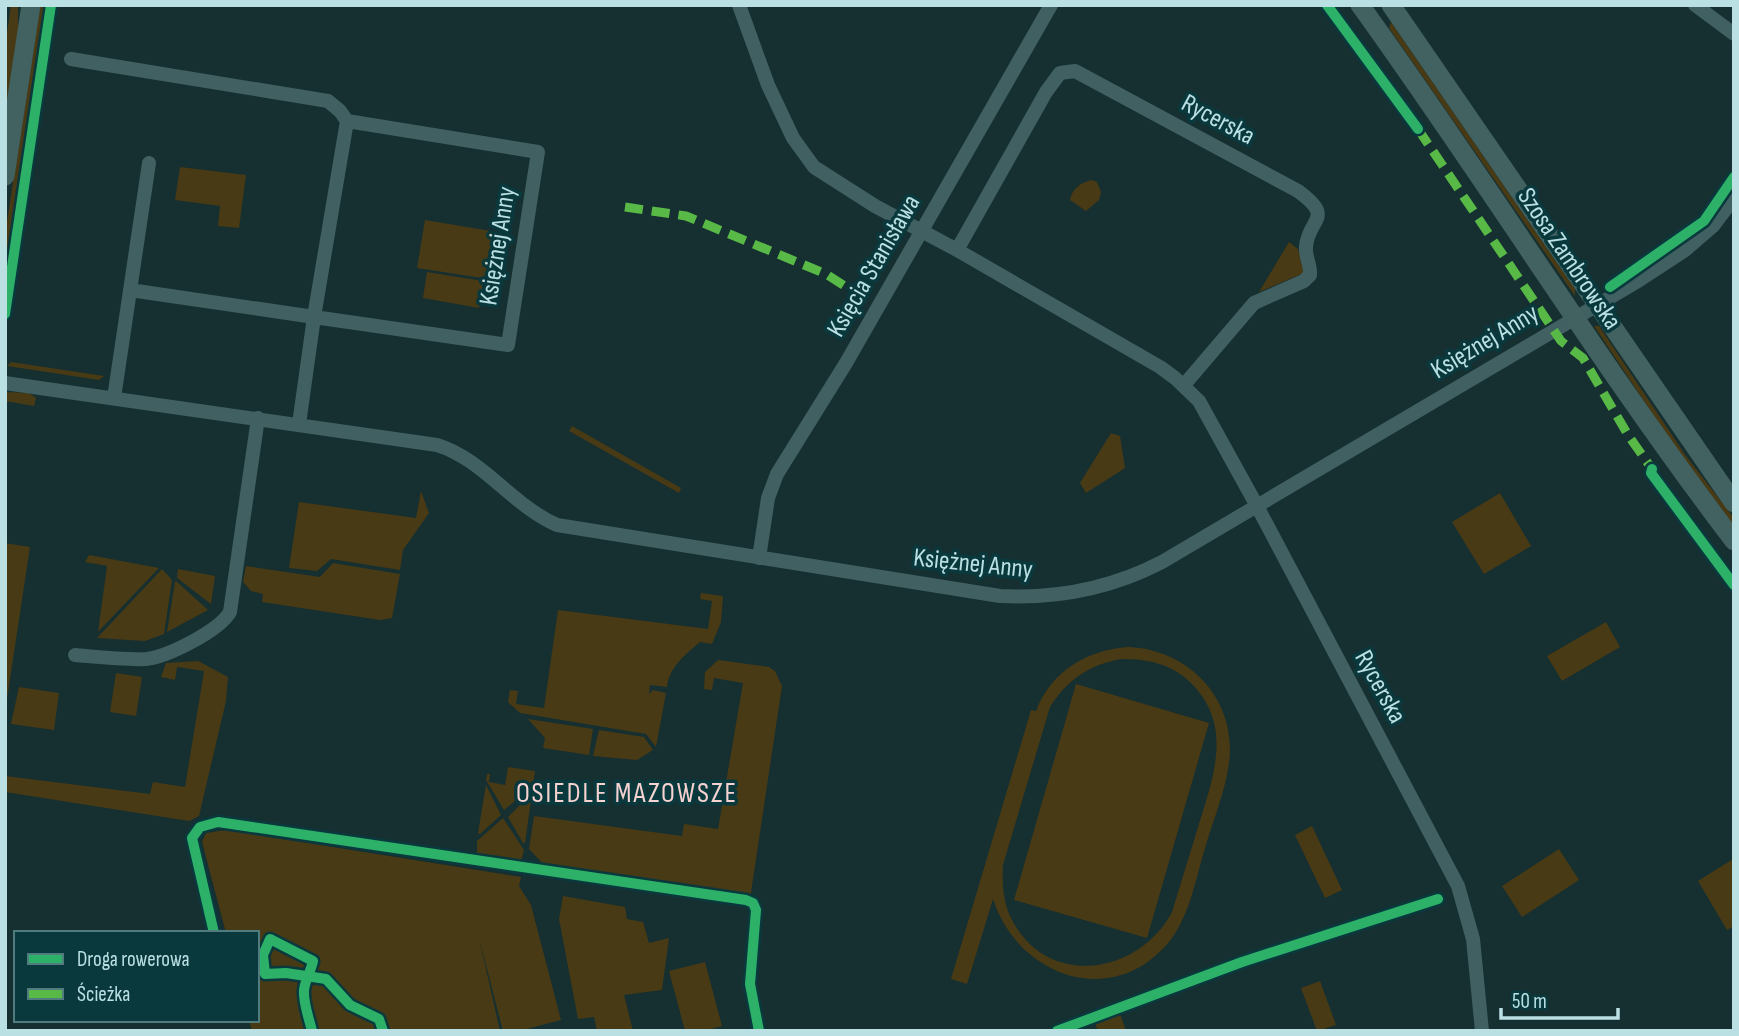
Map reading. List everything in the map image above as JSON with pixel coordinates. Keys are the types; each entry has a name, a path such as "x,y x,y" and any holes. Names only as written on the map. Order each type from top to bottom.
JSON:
{"main road":[{"path":"5,176 31,5"},
{"name":"Szosa Zambrowska","path":"1360,5 1440,116 1678,467 1734,541"},
{"name":"Szosa Zambrowska","path":"1391,5 1734,503"}],"street":[{"name":"Rycerska","path":"739,5 772,94 793,138 814,166 922,232 1160,367 1184,385 1199,401 1258,506 1458,886 1473,939 1482,1031"},
{"name":"Księcia Stanisława","path":"759,558 768,498 777,474 846,363 1051,5"},
{"path":"1695,5 1734,34"},
{"name":"Księżnej Anny","path":"71,59 328,102 335,105 347,121 538,152 508,345 130,290"},
{"name":"Rycerska","path":"957,250 1046,92 1060,73 1068,70 1075,71 1298,191 1311,200 1318,214 1306,246 1310,275 1304,281 1254,303 1184,385"},
{"path":"299,424 347,121"},
{"path":"114,398 149,163"},
{"name":"Księżnej Anny","path":"5,383 299,424 445,448 456,453 538,515 557,525 1000,596 1065,595 1104,587 1145,571 1597,306 1684,251 1713,226 1734,198"},
{"path":"75,655 148,659 197,638 225,620 230,612 258,418"}],"shaded area":[{"path":"11,5 18,5 18,44 5,121 5,48"},
{"path":"40,5 46,5 5,276 5,235"},
{"path":"1391,22 1575,289 1575,296 1389,28"},
{"path":"180,167 246,175 239,228 218,226 220,206 175,200"},
{"path":"1092,180 1097,182 1101,192 1099,200 1086,211 1070,200 1078,187"},
{"path":"425,220 503,233 495,280 417,268"},
{"path":"1289,242 1298,249 1304,273 1259,292"},
{"path":"427,272 483,281 479,308 423,298"},
{"path":"1594,326 1599,326 1686,456 1734,518 1734,527 1686,464"},
{"path":"11,362 104,376 99,380 7,366"},
{"path":"5,392 29,393 36,398 34,406 5,401"},
{"path":"572,426 681,488 679,493 569,431"},
{"path":"1111,433 1120,436 1125,468 1086,493 1080,483"},
{"path":"421,491 429,513 403,550 400,570 331,559 317,571 289,568 299,502 416,518"},
{"path":"1500,493 1531,546 1484,574 1452,522"},
{"path":"5,543 30,547 5,712"},
{"path":"89,555 159,568 98,632 107,566 85,562"},
{"path":"333,563 400,574 392,618 380,620 262,602 263,594 251,591 243,582 246,566 320,577"},
{"path":"162,569 172,580 164,634 145,641 97,638"},
{"path":"178,569 215,576 211,604 177,578"},
{"path":"175,582 208,610 167,632"},
{"path":"701,593 723,596 721,622 712,644 700,642 684,656 671,673 667,687 650,685 649,694 653,690 666,693 656,747 646,734 520,713 508,702 510,690 518,691 516,704 544,708 558,610 708,629 712,601 700,599"},
{"path":"1606,622 1620,647 1562,681 1547,656"},
{"path":"1130,647 1150,650 1169,656 1186,666 1201,678 1213,693 1223,711 1228,730 1230,751 1224,788 1183,918 1172,938 1150,961 1124,974 1098,979 1072,976 1047,966 1024,949 1006,927 993,899 967,984 951,979 1031,710 1036,711 1051,684 1073,665 1100,652","holes":["1132,659 1159,664 1176,671 1191,683 1204,699 1216,733 1214,769 1172,912 1157,934 1137,950 1115,961 1092,966 1068,964 1046,956 1027,941 1011,918 1006,906 1003,865 1050,707 1072,681 1090,669 1110,661"]},
{"path":"718,660 769,667 775,671 782,686 750,899 548,869 529,849 534,816 682,836 684,824 718,829 743,683 714,678 712,690 704,689 705,672"},
{"path":"198,661 228,677 226,701 199,816 189,821 5,792 5,776 150,794 153,782 185,787 204,671 177,667 175,680 161,677 166,663"},
{"path":"116,673 142,677 136,716 110,712"},
{"path":"1076,684 1209,723 1147,938 1014,900"},
{"path":"19,687 59,693 54,730 11,724"},
{"path":"528,719 593,729 589,755 543,748 545,738"},
{"path":"599,730 644,737 653,750 637,760 593,756"},
{"path":"508,767 535,771 533,786 504,810 486,780 487,774 490,774 489,782 505,785"},
{"path":"486,785 501,815 480,834 478,833"},
{"path":"532,793 525,843 523,843 508,817"},
{"path":"503,818 524,850 520,865 477,858 477,841"},
{"path":"1312,826 1342,890 1325,898 1295,835"},
{"path":"226,830 521,877 519,886 531,905 561,1020 519,1031 503,1031 479,938 500,1031 252,1031 250,1022 259,1022 259,931 225,931 202,842 206,833"},
{"path":"1559,849 1579,880 1522,917 1502,886"},
{"path":"1733,859 1734,926 1727,930 1698,881"},
{"path":"563,896 625,907 627,919 643,922 649,943 669,938 662,990 624,995 633,1031 597,1031 594,1017 578,1019 559,919"},
{"path":"705,962 722,1026 703,1031 685,1031 669,971"},
{"path":"1320,981 1336,1025 1317,1031 1301,988"},
{"path":"1120,1014 1126,1031 1098,1031 1095,1023"}],"marked path":[{"path":"1418,129 1561,341 1583,358 1628,435 1652,469"},
{"path":"625,207 686,216 826,274 868,301"}],"cycle path":[{"path":"5,314 51,5"},
{"path":"1327,5 1418,129"},
{"path":"1610,287 1704,221 1734,177"},
{"path":"1652,469 1651,473 1734,585"},
{"path":"214,931 192,838 200,827 218,822 746,900 753,903 756,910 750,984 759,1031"},
{"path":"1057,1031 1242,962 1438,899"},
{"path":"312,1031 304,990 307,979 308,976 310,972 313,961 270,939 263,955 265,974 286,973 326,979 350,1005 379,1019 383,1031"}],"district":[{"name":"OSIEDLE MAZOWSZE","path":"627,793"}]}
